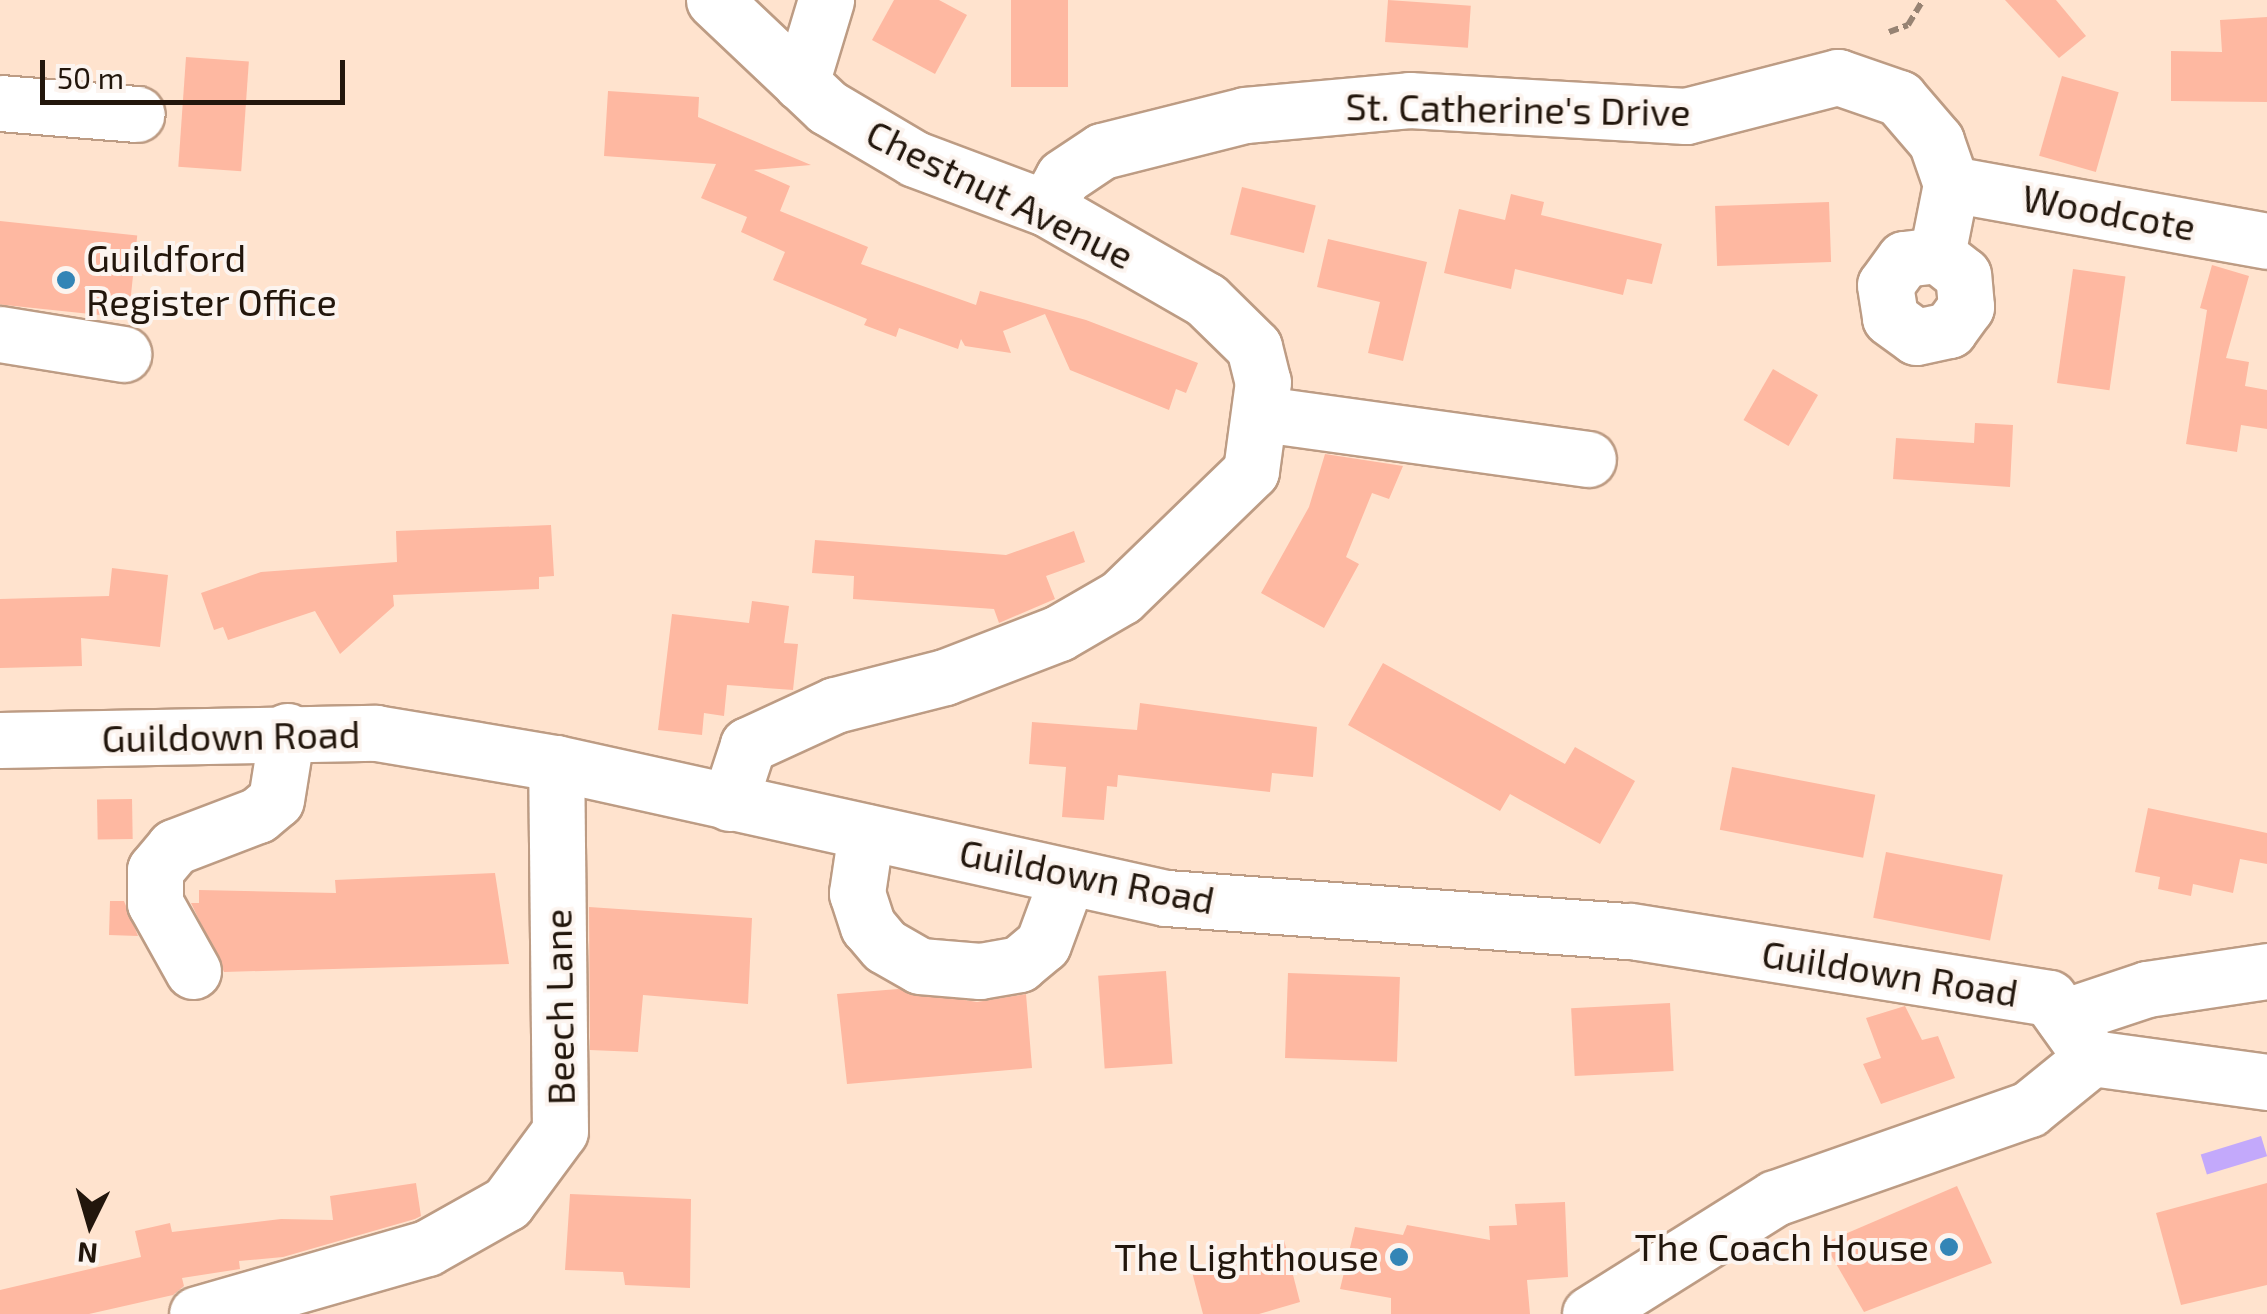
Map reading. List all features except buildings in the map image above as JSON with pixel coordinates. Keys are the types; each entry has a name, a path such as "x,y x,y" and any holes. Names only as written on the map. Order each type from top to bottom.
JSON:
{"street":[{"name":"Chestnut Avenue","path":"714,0 827,107 916,159 1046,208 1206,300 1254,347 1263,414 1251,472 1120,598 1059,633 945,677 835,705 748,745 729,803"},
{"path":"801,83 826,0"},
{"name":"St. Catherine's Drive","path":"1046,208 1063,177 1102,151 1245,114 1409,100 1686,116 1838,77 1899,98 1936,141 1951,184"},
{"path":"0,104 137,114"},
{"path":"1937,255 1951,184"},
{"name":"Woodcote","path":"1951,184 2267,241"},
{"path":"0,334 123,354"},
{"path":"1263,414 1588,459"},
{"name":"Guildown Road","path":"0,740 354,730 556,763 1166,898 1631,931 2050,998 2077,1038 2267,1082"},
{"path":"193,972 155,903 155,870 174,847 258,815 276,800 287,731"},
{"name":"Beech Lane","path":"197,1314 427,1248 507,1203 560,1131 556,763"},
{"path":"866,832 857,893 868,926 884,946 920,966 980,971 1019,964 1043,944 1068,876"},
{"path":"1590,1314 1775,1198 2029,1109 2077,1038 2147,988 2267,970"}],"path":[{"path":"1889,32 1908,25 1923,0"}],"shaded area":[{"path":"2261,1136 2267,1156 2207,1175 2201,1154"}],"place":[{"name":"Guildford Register Office","path":"66,280"},
{"name":"The Coach House","path":"1949,1247"},
{"name":"The Lighthouse","path":"1399,1257"}]}
